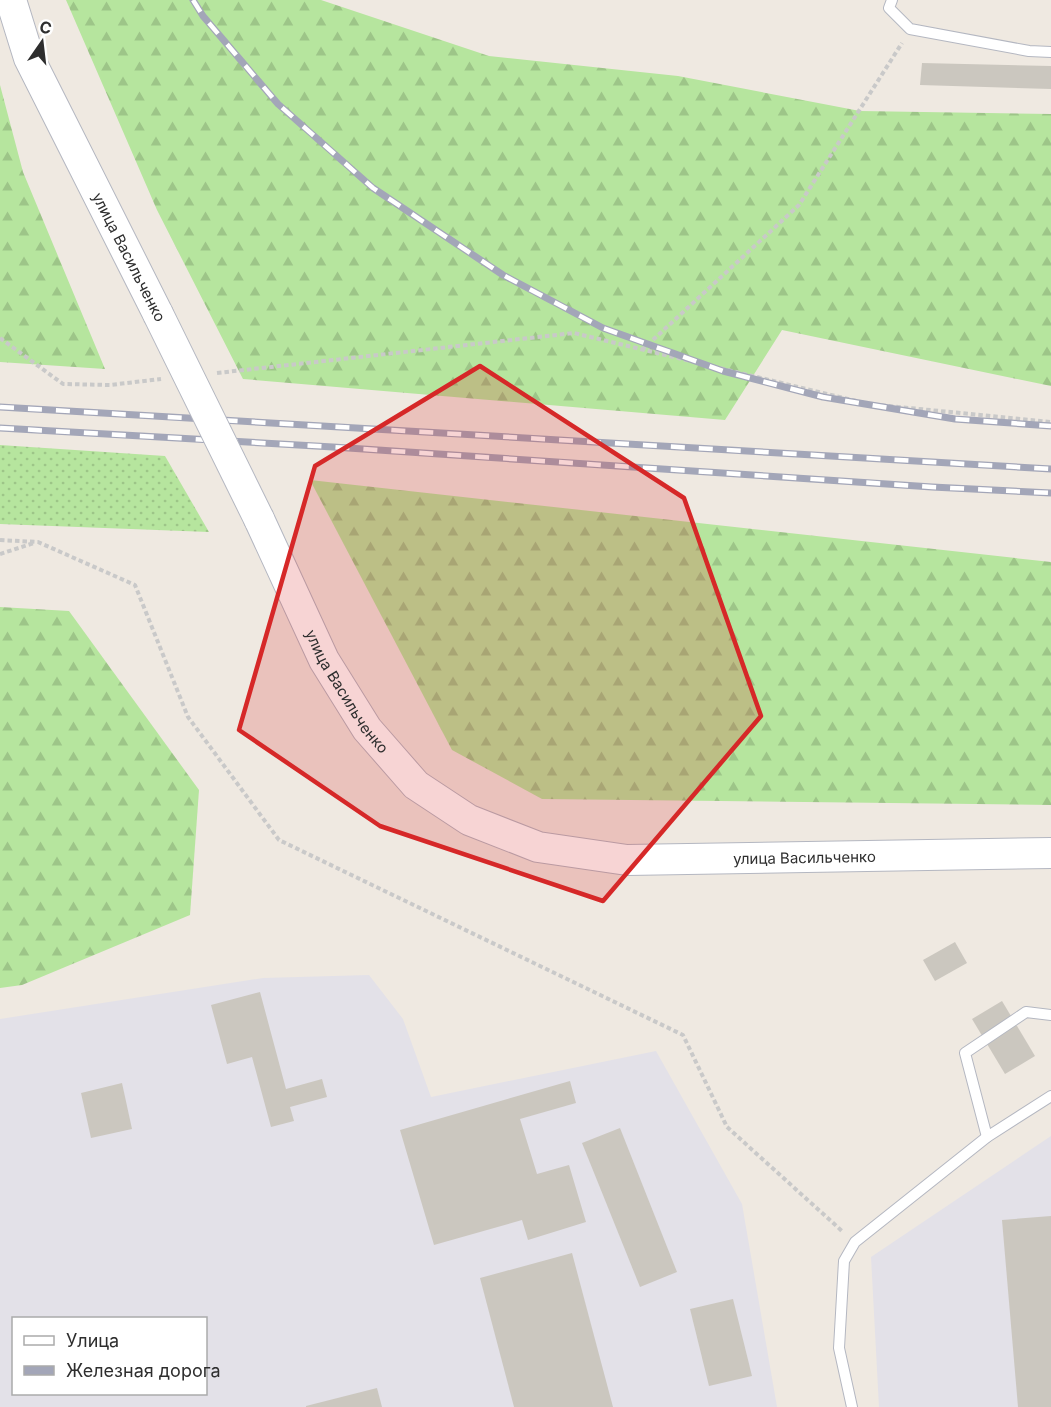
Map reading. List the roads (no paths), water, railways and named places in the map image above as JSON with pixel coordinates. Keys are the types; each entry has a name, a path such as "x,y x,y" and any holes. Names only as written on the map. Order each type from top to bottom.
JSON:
{"main road":[{"name":"улица Васильченко","path":"11,0 29,58 259,519 324,660 367,729 416,785 469,820 538,847 627,860 1051,854"}],"lane":[{"path":"892,0 890,8 910,29 1029,51 1051,52"},
{"path":"987,1137 965,1053 1026,1012 1051,1015"},
{"path":"852,1407 839,1348 843,1261 855,1242 987,1137 1051,1096"}],"railway":[{"path":"193,0 203,16 278,104 373,188 503,275 603,328 723,371 823,397 955,419 1051,426"},
{"path":"0,407 1051,469"},
{"path":"0,428 1051,493"}]}
